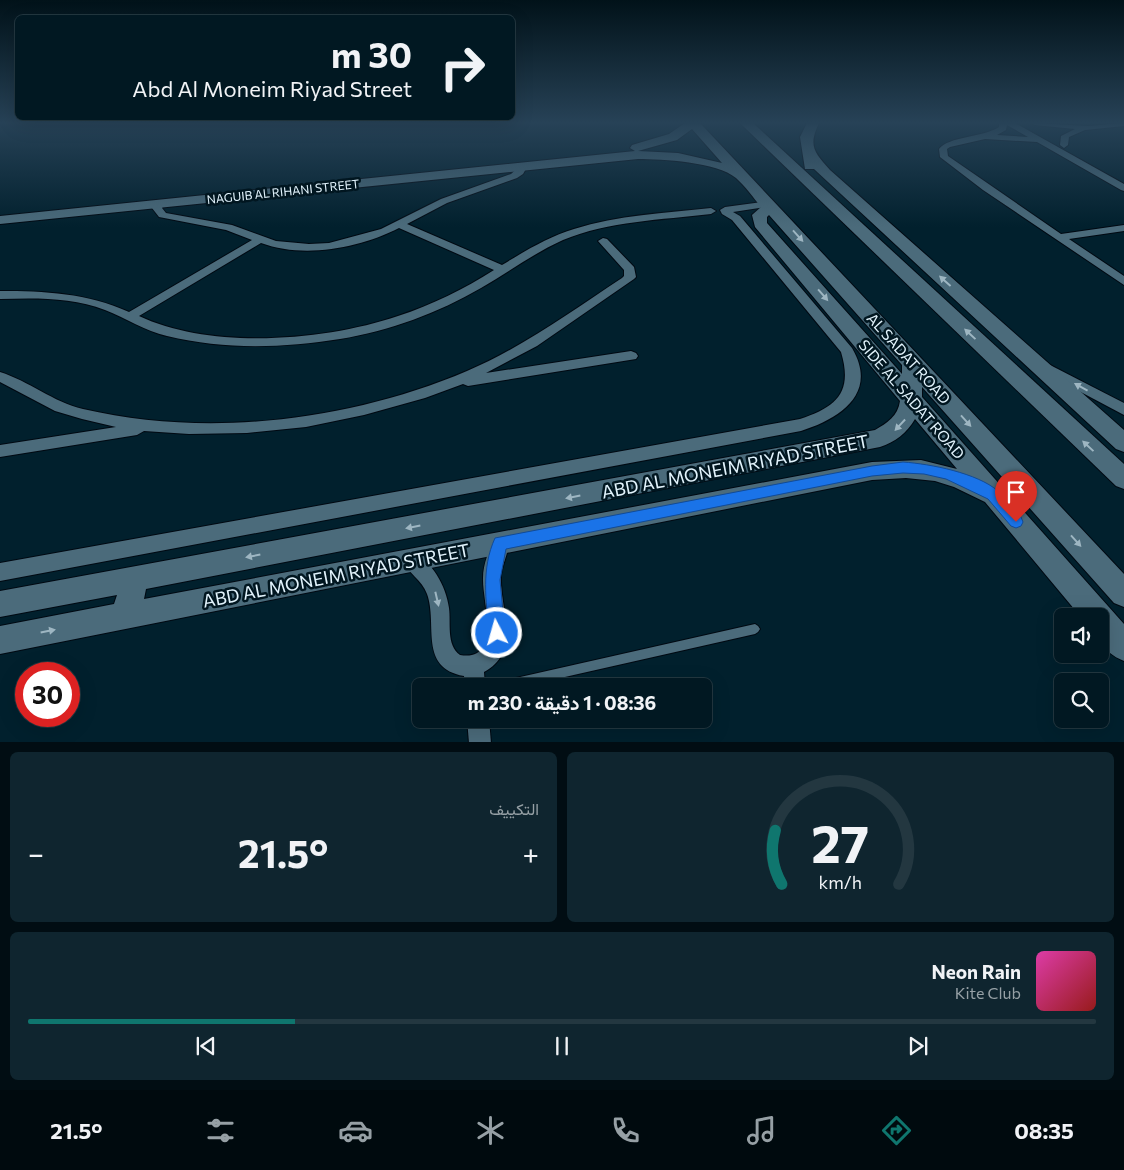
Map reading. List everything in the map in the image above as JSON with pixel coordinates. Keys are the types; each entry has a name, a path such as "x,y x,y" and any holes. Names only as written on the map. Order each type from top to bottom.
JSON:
{"street":[{"name":"NAGUIB AL RIHANI STREET","path":"0,220 159,204 212,194 578,158"},
{"name":"NAGUIB AL RIHANI STREET","path":"0,210 522,167 593,158"},
{"name":"NAGUIB AL RIHANI STREET","path":"680,158 704,161 725,167 742,175"},
{"name":"AL SADAT ROAD","path":"726,158 1124,594"},
{"path":"783,158 1124,479"},
{"path":"809,158 812,185"},
{"path":"812,158 832,179 1124,443"},
{"path":"945,158 954,166 1124,281"},
{"path":"1070,158 1124,188"},
{"path":"1087,158 1124,178"},
{"path":"159,204 157,208 163,215 210,223 259,240 291,246 329,246 367,238 444,201 514,176 520,172 522,167"},
{"path":"0,295 56,296 83,300 108,307 166,331 219,340 262,342 324,337 359,330 424,311 452,299 547,244 583,230 607,224 770,206"},
{"name":"SIDE AL SADAT ROAD","path":"770,206 759,215 760,224 1091,608"},
{"path":"0,572 801,425 822,418 839,408 850,396 854,381 854,366 847,350 736,218 721,211"},
{"path":"399,224 503,270"},
{"path":"1059,237 1124,228"},
{"path":"129,317 259,240"},
{"path":"0,377 60,407 105,420 155,426 233,428 316,419 406,398 448,384 520,351 630,277 630,269 603,241"},
{"path":"520,351 525,373"},
{"path":"448,384 631,356"},
{"path":"1030,358 1124,410"},
{"name":"ABD AL MONEIM RIYAD STREET","path":"0,604 852,445 880,438 894,431 904,421 910,410 912,362"},
{"path":"96,435 105,420"},
{"path":"0,451 155,426"},
{"path":"852,445 866,457 872,471"},
{"name":"ABD AL MONEIM RIYAD STREET","path":"0,640 872,471 903,467 924,469 947,474 993,494"},
{"path":"411,560 428,577 435,589 439,602 443,649 447,658 454,664 463,666 474,676 481,663 489,657 497,642 492,580 494,560 500,543"},
{"path":"124,616 135,578"},
{"name":"SIDE AL SADAT ROAD","path":"1109,629 1124,646"},
{"path":"479,728 480,742"}],"lane":[{"path":"539,678 755,630"}],"route":[{"path":"497,633 492,580 493,567 500,543 872,471 903,467 947,474 993,494 1016,522"}]}
